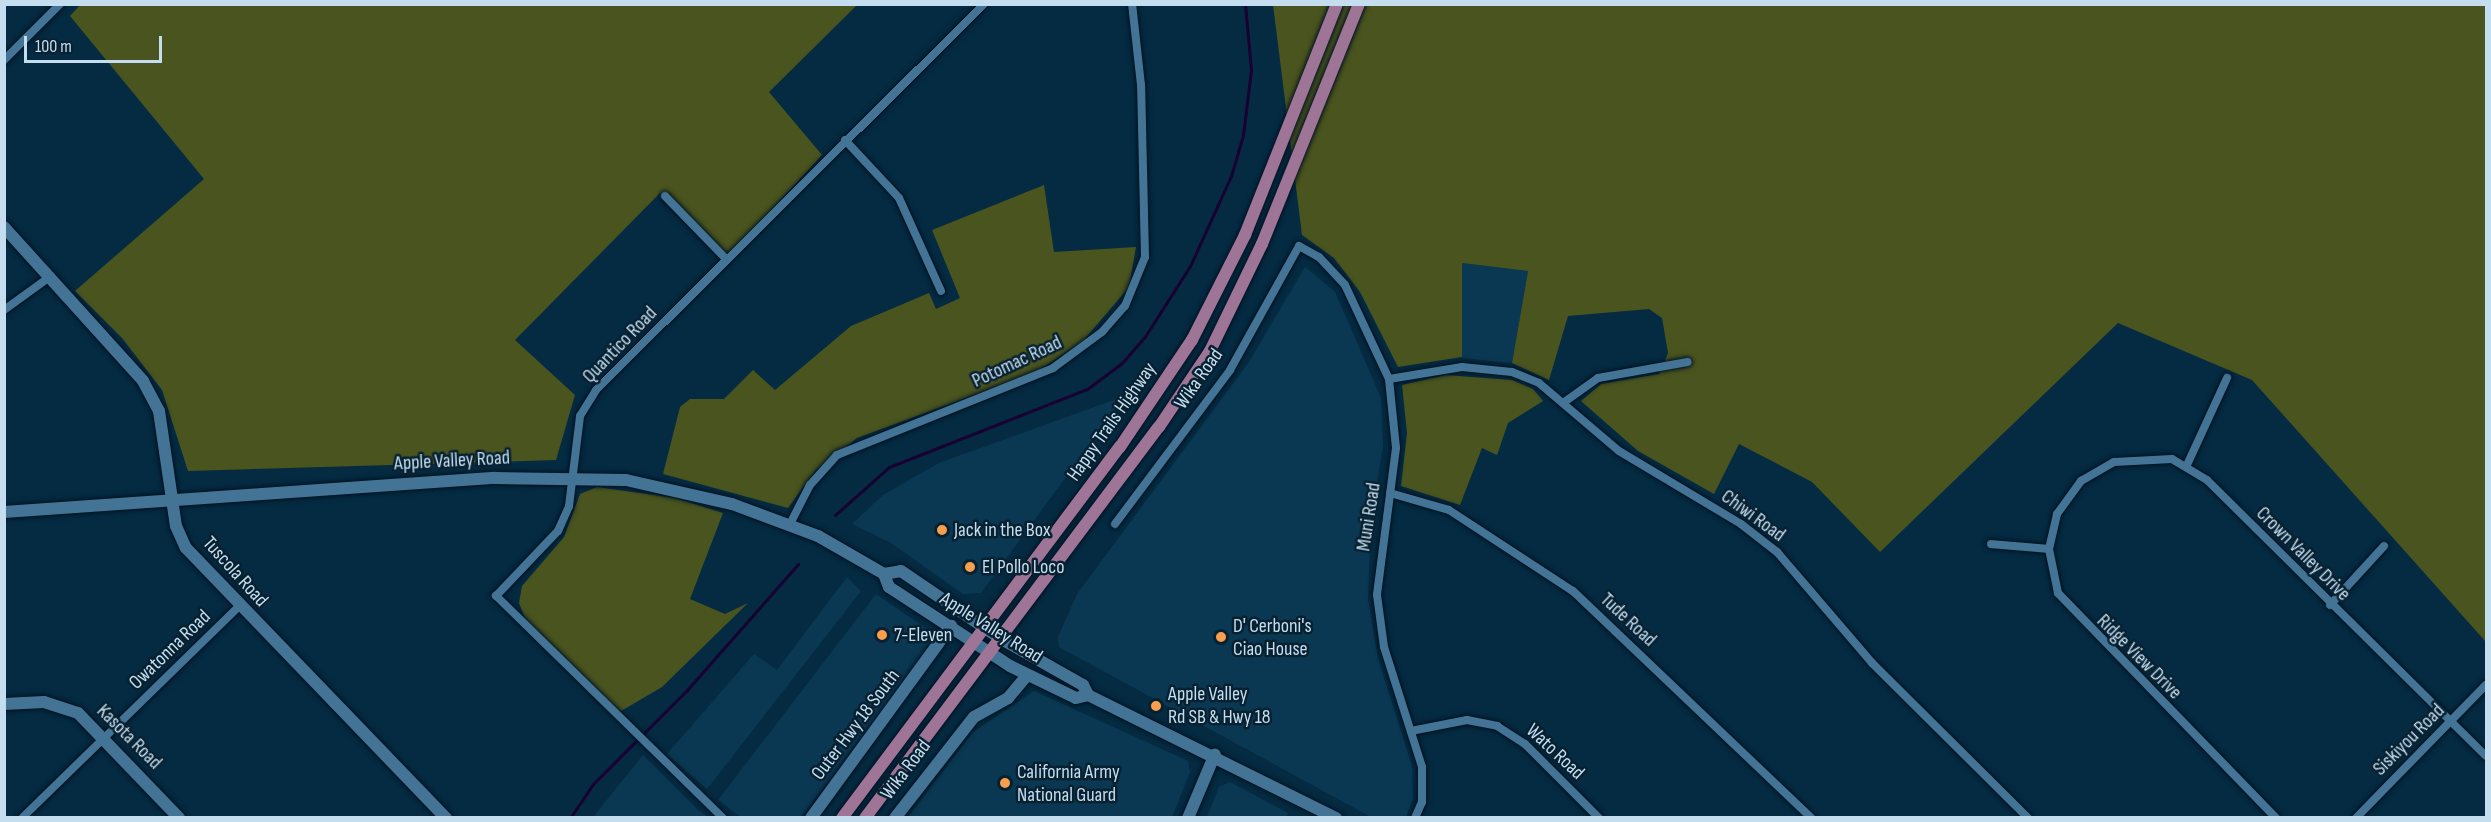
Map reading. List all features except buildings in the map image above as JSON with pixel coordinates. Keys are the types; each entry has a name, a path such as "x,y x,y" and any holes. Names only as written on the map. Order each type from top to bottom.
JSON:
{"main road":[{"name":"Happy Trails Highway","path":"842,818 982,626 1120,447 1192,340 1245,236 1337,4"},
{"name":"Happy Trails Highway","path":"865,818 987,651 1160,427 1210,351 1262,244 1359,4"}],"street":[{"path":"4,60 60,4"},
{"name":"Quantico Road","path":"723,818 496,596 558,531 573,475 580,416 596,390 984,4"},
{"name":"Potomac Road","path":"789,524 810,485 837,455 1053,368 1102,332 1125,306 1145,257 1141,85 1132,4"},
{"path":"845,140 899,198 941,291"},
{"path":"665,196 726,259"},
{"name":"Tuscola Road","path":"4,227 51,276 143,381 159,411 173,500 186,548 238,607 446,818"},
{"name":"Muni Road","path":"1299,246 1319,257 1345,285 1389,379 1396,448 1381,542 1379,615 1424,785 1416,818"},
{"name":"Wika Road","path":"1115,524 1230,370 1299,246"},
{"path":"4,310 51,276"},
{"path":"1563,403 1598,378 1688,362"},
{"name":"Chiwi Road","path":"1389,379 1428,369 1487,368 1539,383 1619,451 1741,524 1777,552 1872,663 2028,818"},
{"path":"2187,465 2227,378"},
{"name":"Ridge View Drive","path":"2187,465 2135,457 2095,471 2071,492 2057,514 2049,549 2058,593 2071,613 2277,818"},
{"name":"Crown Valley Drive","path":"2187,465 2449,723 2487,756"},
{"name":"Apple Valley Road","path":"4,512 573,475 682,491 789,524 884,574 901,571 998,638 1083,685 1088,695 1215,754 1336,818"},
{"name":"Tude Road","path":"1390,494 1449,510 1573,591 1811,818"},
{"path":"1991,544 2049,549"},
{"path":"2330,606 2384,546"},
{"name":"Apple Valley Road","path":"884,574 889,587 1027,675 1076,698 1088,695"},
{"name":"Owatonna Road","path":"21,818 238,607"},
{"name":"Outer Hwy 18 South","path":"811,818 914,680 951,626"},
{"name":"Wika Road","path":"895,818 974,717 1008,698 1027,675"},
{"name":"Siskiyou Road","path":"2356,818 2487,685"},
{"name":"Kasota Road","path":"4,704 61,705 105,737 179,818"},
{"name":"Wato Road","path":"1411,731 1467,720 1497,726 1525,744 1599,818"},
{"path":"1188,818 1215,754"}],"shaded area":[{"path":"1462,263 1528,271 1512,363 1462,358"},
{"path":"1305,267 1335,292 1381,398 1383,445 1371,520 1368,599 1378,659 1412,766 1413,798 1406,817 1371,817 1059,647 1058,637 1077,594 1249,362"},
{"path":"1125,396 981,593 963,594 891,543 852,524 883,495 939,463"},
{"path":"847,577 861,591 707,789 667,754 754,654 777,670"},
{"path":"876,594 933,633 934,642 801,817 741,817 718,800"},
{"path":"1034,691 1188,761 1190,772 1172,817 908,817 972,733"},
{"path":"643,755 699,811 708,817 593,817"},
{"path":"1230,782 1288,813 1286,817 1207,817 1219,787"}],"green space":[{"path":"81,4 857,5 769,92 822,155 726,259 660,193 515,340 575,395 556,460 188,471 162,390 122,338 75,291 204,179 70,16"},
{"path":"1273,5 2486,5 2486,642 2252,380 2118,323 1880,552 1812,482 1739,444 1714,494 1638,451 1581,401 1601,384 1659,374 1668,353 1662,318 1649,309 1568,316 1549,380 1512,363 1528,271 1462,263 1462,357 1398,367 1360,292 1334,258 1302,235"},
{"path":"1044,185 1054,252 1136,247 1129,287 1083,341 1036,372 857,438 816,470 788,508 663,474 680,407 690,399 724,399 753,370 775,390 851,326 929,293 936,309 960,298 932,230"},
{"path":"1446,375 1512,380 1533,389 1543,401 1508,423 1497,455 1482,448 1460,505 1401,486 1407,433 1402,385"},
{"path":"597,487 675,498 723,513 690,599 725,614 748,603 662,687 616,714 525,618 519,603 522,586 564,537 580,494"}],"waterway":[{"path":"835,515 889,467 1087,389 1122,363 1144,338 1190,266 1231,176 1243,135 1251,70 1245,4"},
{"path":"570,818 593,784 687,690 798,564"}],"place":[{"name":"Jack in the Box","path":"942,530"},
{"name":"El Pollo Loco","path":"970,567"},
{"name":"7-Eleven","path":"882,635"},
{"name":"D' Cerboni's Ciao House","path":"1221,637"},
{"name":"Apple Valley Rd SB & Hwy 18","path":"1156,706"},
{"name":"California Army National Guard","path":"1005,783"}]}
